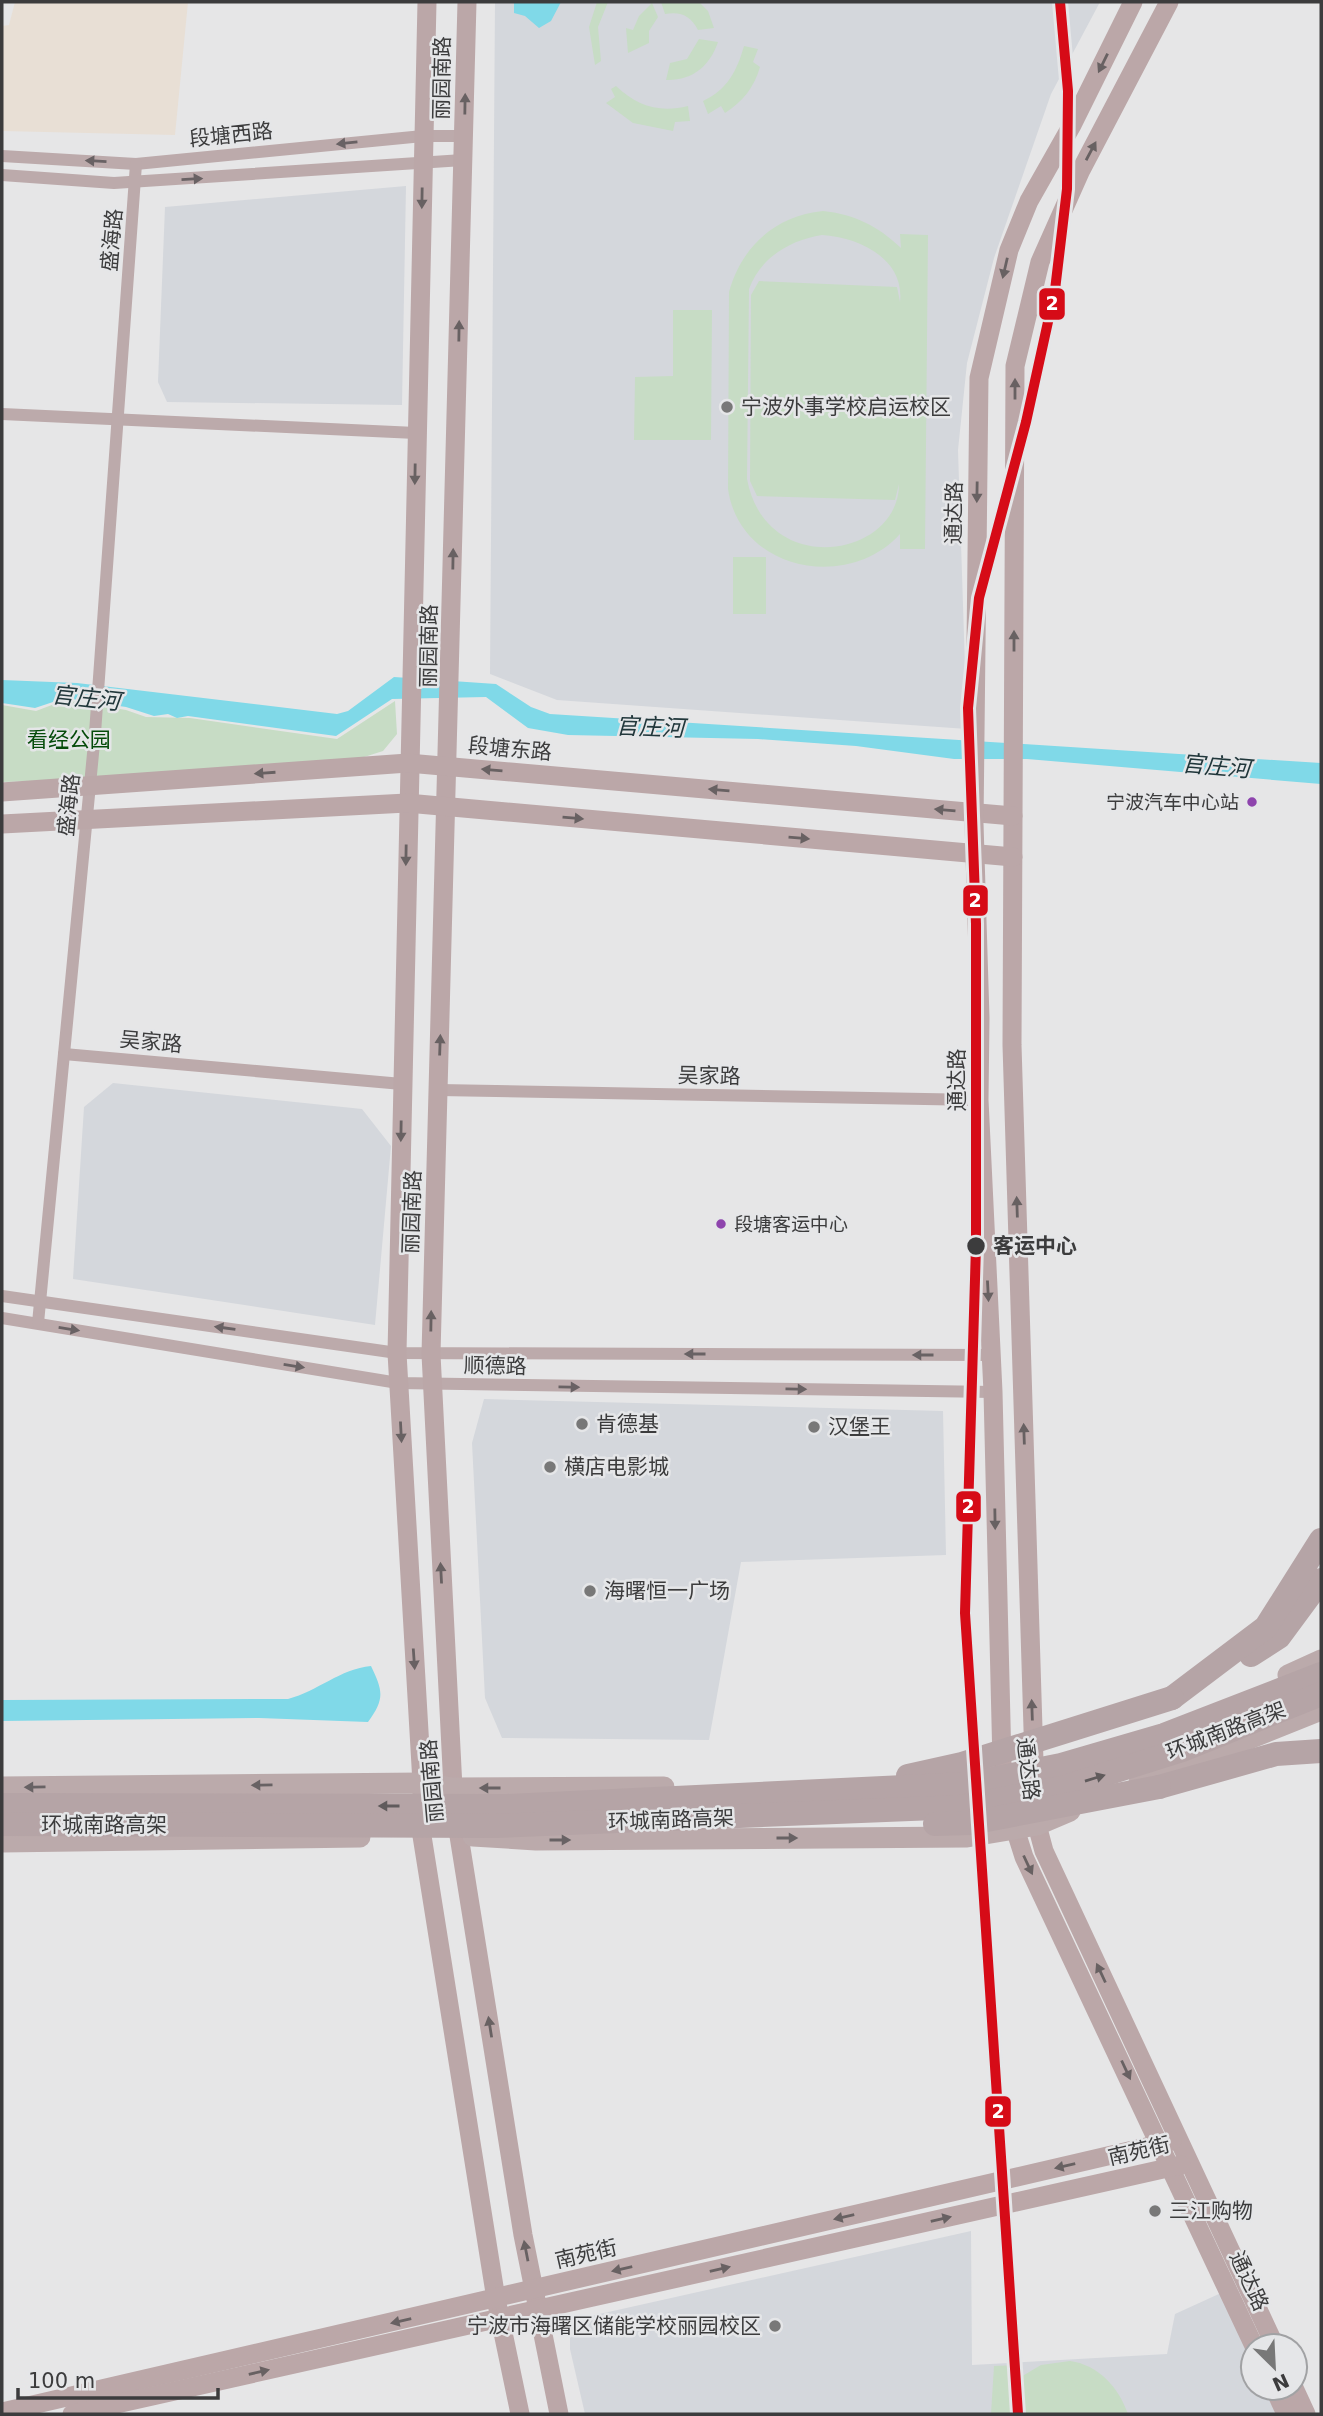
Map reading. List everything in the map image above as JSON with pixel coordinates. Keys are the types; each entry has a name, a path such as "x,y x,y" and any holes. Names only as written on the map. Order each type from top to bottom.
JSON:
{"highway":[{"path":"1172,1698 1266,1627 1321,1540"},
{"path":"825,1804 1172,1698 1212,1680 1279,1637 1321,1580"},
{"name":"环城南路高架","path":"2,1824 495,1826 825,1804 968,1784 1061,1765 1164,1735 1321,1674"},
{"name":"环城南路高架","path":"2,1805 825,1804 960,1807 1065,1787 1182,1750 1321,1694"},
{"path":"825,1804 911,1825 971,1823 1159,1787 1276,1754 1321,1751"}],"main road":[{"name":"通达路","path":"1133,2 1072,125 1029,201 1009,250 979,378 973,810 980,1018 979,1100 993,1392 1002,1768 1014,1829 1024,1857 1170,2141"},
{"name":"通达路","path":"1169,2 1081,170 1040,262 1015,366 1012,1045 1034,1762 1037,1825 1044,1851 1181,2165 1248,2332"},
{"name":"丽园南路","path":"427,4 407,803 398,1383 422,1783 422,1836 499,2308 520,2414"},
{"name":"丽园南路","path":"467,10 451,707 431,1385 453,1788 533,2290 559,2414"},
{"name":"段塘东路","path":"2,792 408,763 1013,812"},
{"path":"2,824 407,803 1013,857"},
{"path":"2,1787 422,1783 453,1788 903,1787 1034,1762 1168,1726 1321,1660"},
{"path":"2,1842 422,1836 536,1840 967,1837 1037,1825 1321,1710"},
{"name":"南苑街","path":"2,2412 85,2408 499,2308 533,2290 1170,2141"},
{"name":"通达路","path":"1181,2165 1268,2332"},
{"name":"南苑街","path":"499,2308 538,2309 1181,2165"}],"street":[{"name":"段塘西路","path":"2,156 136,163 424,136 464,136"},
{"name":"段塘西路","path":"2,175 136,182 463,160"},
{"name":"盛海路","path":"38,1323 95,733 98,657 136,163"},
{"path":"2,414 416,433"},
{"name":"吴家路","path":"64,1054 402,1084"},
{"name":"吴家路","path":"439,1090 979,1100"},
{"name":"顺德路","path":"2,1296 397,1353 991,1355"},
{"name":"顺德路","path":"2,1318 398,1383 993,1392"}],"shaded area":[{"path":"15,2 188,2 175,135 2,131 2,26 9,25"},
{"name":"宁波外事学校启运校区","path":"495,2 1100,2 1051,94 994,258 967,363 958,450 967,729 557,700 490,674"},
{"path":"406,186 402,405 167,402 158,382 165,207"},
{"path":"113,1083 362,1109 391,1146 375,1325 73,1279 84,1107"},
{"path":"484,1399 943,1411 946,1555 741,1562 709,1740 502,1738 485,1698 472,1443"},
{"name":"宁波市海曙区储能学校丽园校区","path":"971,2231 972,2365 1167,2354 1175,2314 1221,2293 1239,2332 1239,2402 1270,2402 1276,2414 585,2414 570,2349 570,2335 586,2317"}],"green space":[{"path":"597,2 608,2 598,27 601,61 595,65 589,27"},
{"path":"661,2 699,2 708,11 714,28 698,30 685,16 665,14"},
{"path":"652,3 658,17 649,31 649,43 628,53 626,28 633,30 639,16"},
{"path":"699,39 718,42 705,65 692,75 666,80 670,63 687,59"},
{"path":"744,46 758,49 753,62 760,67 755,81 742,99 725,113 721,106 708,114 703,101 719,91 730,79"},
{"path":"616,86 632,99 649,106 667,109 688,106 690,121 675,122 673,131 633,123 606,103 615,97 611,89"},
{"path":"823,211 855,218 874,227 901,248 900,234 928,235 925,549 900,549 900,534 878,552 853,563 826,567 799,564 774,555 753,539 737,517 728,489 729,292 742,261 752,247 776,227 806,214","holes":["810,237 836,237 864,246 887,262 900,287 900,302 897,287 759,281 751,295 750,481 757,496 895,500 899,484 893,509 878,529 856,542 830,547 803,544 779,533 759,511 747,479 749,289 768,260 788,246"]},
{"path":"673,310 712,310 711,440 634,440 635,377 673,376"},
{"path":"733,557 766,557 766,614 733,614"},
{"name":"看经公园","path":"65,700 126,710 146,717 190,718 337,739 395,701 397,734 383,751 361,758 68,780 2,782 2,705 36,711"},
{"path":"1070,2361 1090,2367 1106,2379 1119,2395 1128,2414 991,2414 994,2366 1019,2365 1019,2378 1041,2365"}],"water":[{"path":"514,2 561,2 551,21 539,28 525,16 514,13"},
{"name":"官庄河","path":"394,677 496,684 531,707 550,714 1321,763 1321,784 1027,759 954,759 856,746 758,739 568,735 528,728 486,697 392,699 336,736 188,716 154,716 126,707 65,698 35,708 2,703 2,680 77,683 337,714 348,711"},
{"path":"371,1666 380,1689 380,1701 368,1722 259,1718 2,1721 2,1700 288,1699 349,1671"}],"transit line":[{"name":"2","path":"1018,2414 965,1613 976,1246 976,924 968,708 979,598 1026,422 1055,290 1067,189 1068,91 1060,2"}],"place":[{"name":"宁波外事学校启运校区","path":"727,407"},
{"name":"宁波汽车中心站","path":"1252,802"},
{"name":"段塘客运中心","path":"721,1224"},
{"name":"客运中心","path":"976,1246"},
{"name":"肯德基","path":"582,1424"},
{"name":"汉堡王","path":"814,1427"},
{"name":"横店电影城","path":"550,1467"},
{"name":"海曙恒一广场","path":"590,1591"},
{"name":"三江购物","path":"1155,2211"},
{"name":"宁波市海曙区储能学校丽园校区","path":"775,2326"}]}
